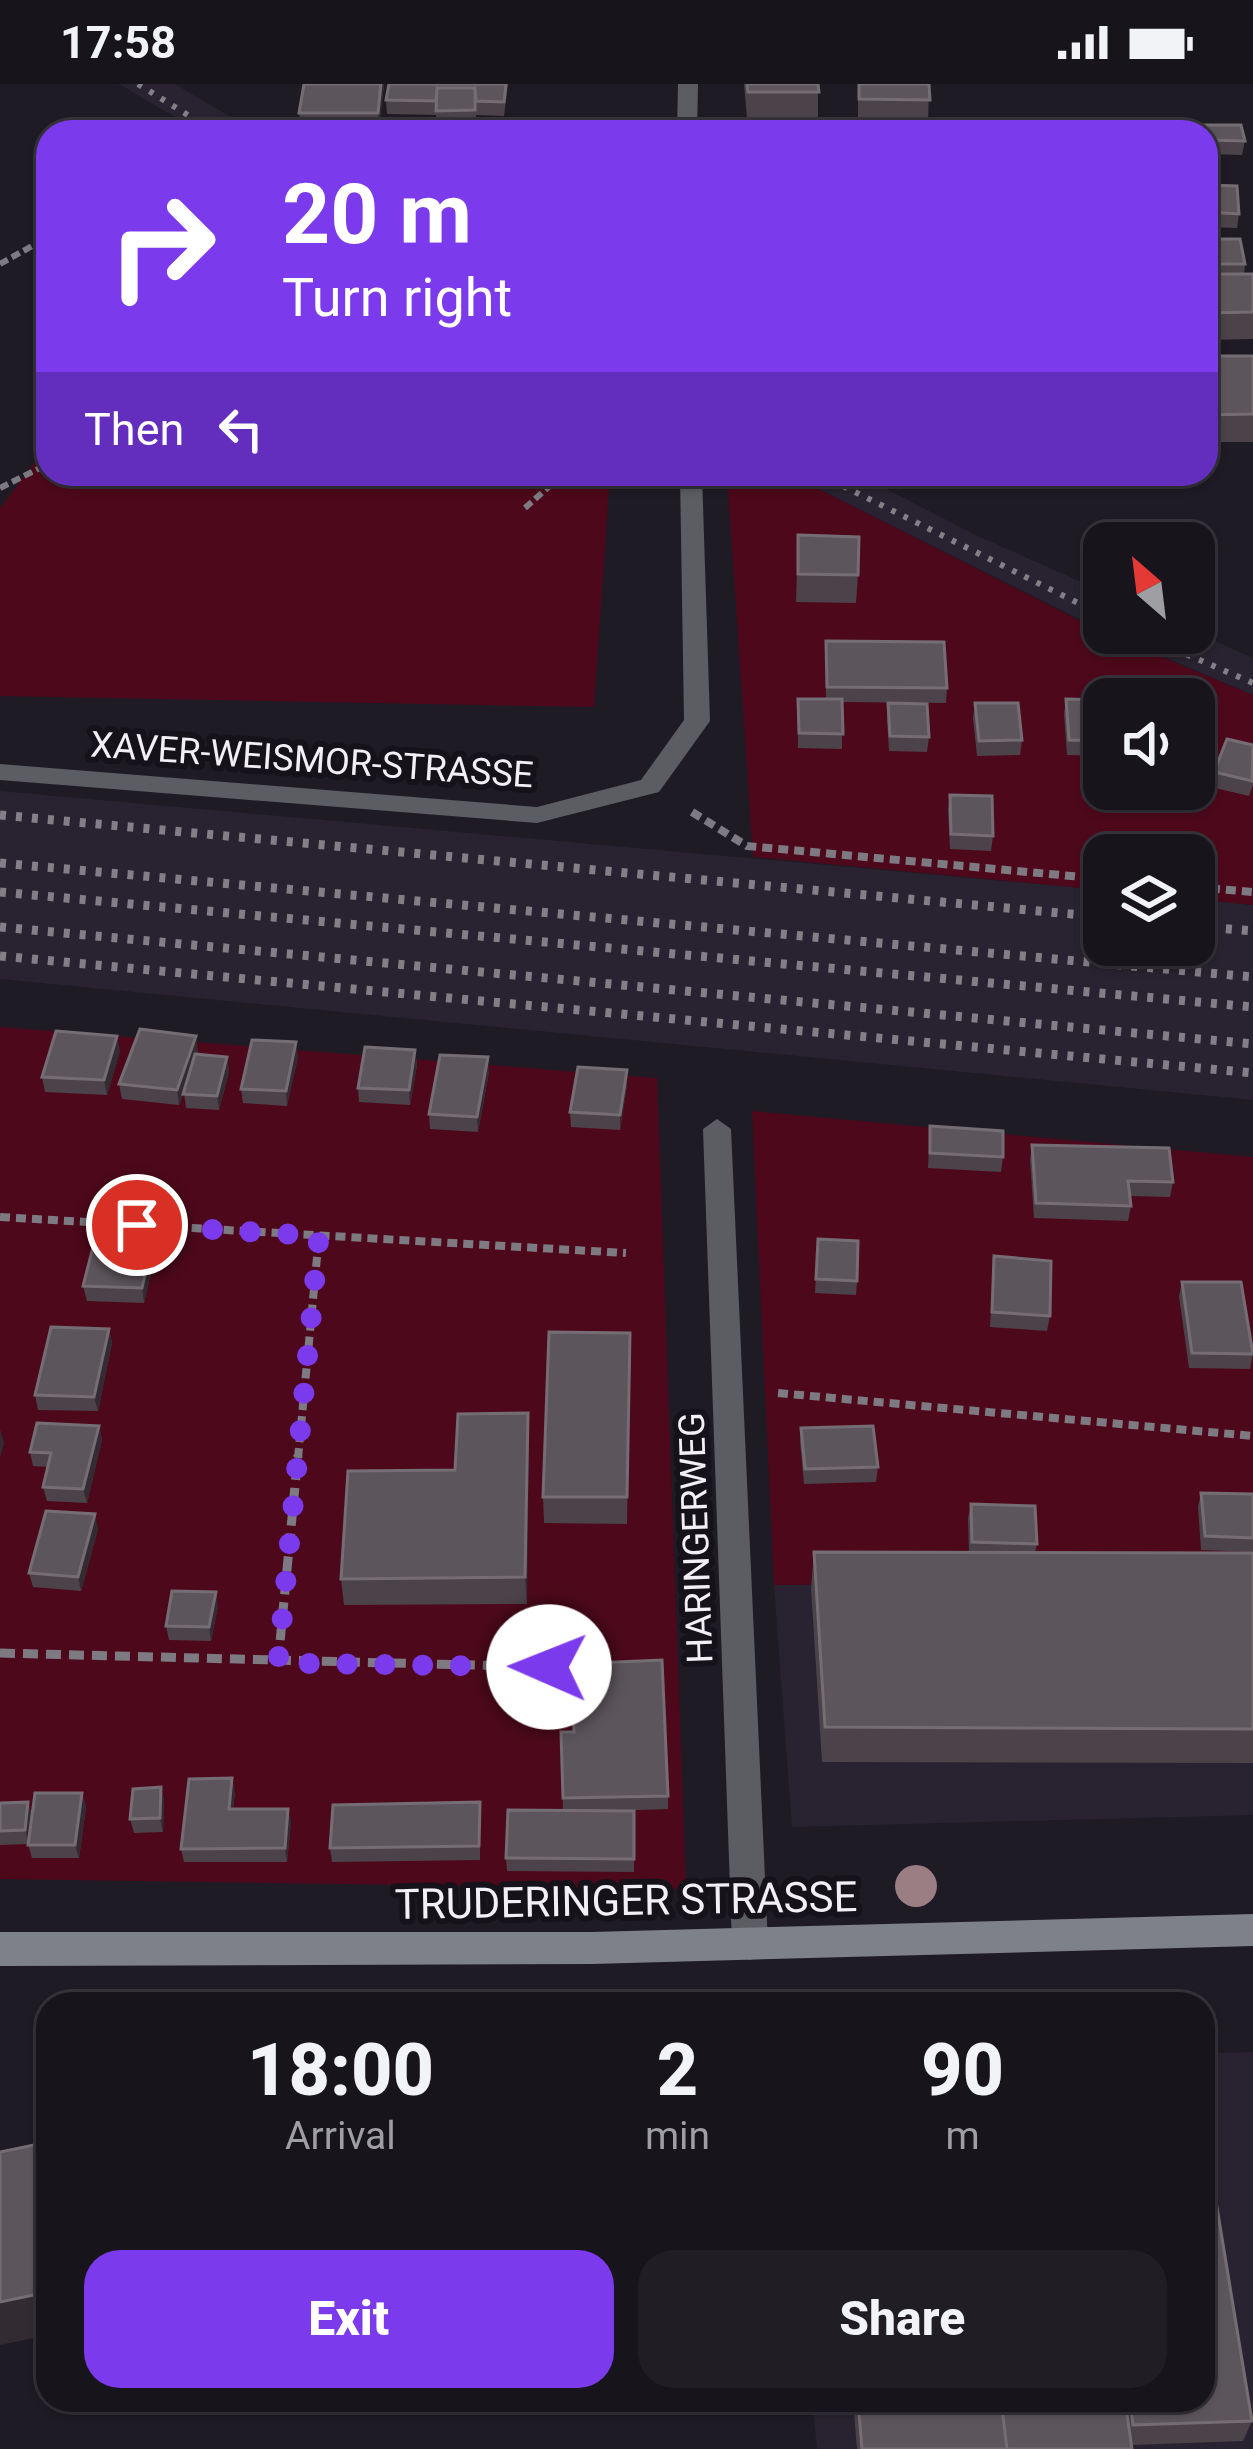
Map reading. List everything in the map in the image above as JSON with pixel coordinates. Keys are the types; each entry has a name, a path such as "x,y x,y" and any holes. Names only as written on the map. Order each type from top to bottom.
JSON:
{"street":[{"path":"687,120 688,84"},
{"path":"650,785 697,721 691,486"},
{"name":"XAVER-WEISMOR-STRASSE","path":"0,772 537,814 650,785"},
{"name":"HARINGERWEG","path":"717,1129 750,1944"},
{"name":"TRUDERINGER STRASSE","path":"0,1949 750,1944 1253,1930"}],"path":[{"path":"0,264 36,244"},
{"path":"0,488 36,470"},
{"path":"524,508 549,486"},
{"path":"650,785 748,846 1083,877"},
{"path":"1215,889 1253,892"},
{"path":"0,1217 626,1253"},
{"path":"278,1663 319,1236"},
{"path":"729,1389 1253,1436"},
{"path":"0,1653 549,1667"}],"shaded area":[{"path":"119,84 175,84 236,120 180,120"},
{"path":"36,461 36,486 609,486 594,707 0,696 0,508"},
{"path":"728,486 813,486 1083,622 1083,654 1154,654 1212,678 1083,678 1083,810 1215,810 1215,679 1253,695 1253,905 1215,901 1215,834 1083,834 1083,888 753,857"},
{"path":"813,486 880,486 1083,583 1083,621"},
{"path":"1215,641 1253,658 1253,695 1157,654 1215,654"},
{"path":"0,791 1083,888 1083,966 1215,966 1215,901 1253,905 1253,1100 0,979"},
{"path":"0,1027 657,1078 686,1889 0,1879"},
{"path":"752,1111 1253,1157 1253,1582 774,1585"},
{"path":"1253,1582 1253,1815 792,1827 774,1585"},
{"path":"1253,2052 1253,2449 817,2449 813,2412 1215,2412 1215,2053"}],"building":[{"path":"304,84 381,84 378,113 299,113"},
{"path":"389,84 506,84 504,102 476,101 475,88 437,88 436,101 386,100"},
{"path":"747,84 818,84 819,92 748,92"},
{"path":"859,84 929,84 930,100 859,99"},
{"path":"437,88 475,88 475,110 436,111"},
{"path":"1218,125 1241,125 1245,141 1218,140"},
{"path":"1218,185 1237,186 1239,214 1218,213"},
{"path":"1218,239 1240,239 1245,264 1218,264"},
{"path":"1218,274 1253,274 1253,312 1218,313"},
{"path":"1218,356 1253,356 1253,414 1218,415"},
{"path":"798,535 859,537 858,575 798,574"},
{"path":"826,641 944,642 947,688 827,687"},
{"path":"798,699 842,699 843,734 799,733"},
{"path":"1066,699 1083,699 1083,740 1069,740"},
{"path":"888,703 927,704 929,737 890,736"},
{"path":"975,703 1018,703 1022,740 979,741"},
{"path":"1227,739 1253,745 1252,781 1215,769"},
{"path":"950,795 992,796 993,836 951,834"},
{"path":"140,1029 196,1036 177,1090 119,1084"},
{"path":"56,1031 117,1036 104,1080 42,1077"},
{"path":"252,1040 296,1042 286,1091 241,1089"},
{"path":"365,1047 415,1050 409,1090 358,1088"},
{"path":"195,1054 227,1057 217,1096 183,1094"},
{"path":"440,1055 488,1057 477,1117 429,1114"},
{"path":"578,1067 627,1070 620,1115 570,1112"},
{"path":"930,1126 1003,1131 1003,1157 930,1153"},
{"path":"1032,1145 1169,1148 1173,1182 1128,1181 1131,1206 1036,1203"},
{"path":"818,1239 858,1241 857,1281 816,1279"},
{"path":"93,1247 151,1249 142,1288 83,1286"},
{"path":"994,1256 1051,1261 1050,1316 992,1312"},
{"path":"1182,1282 1241,1282 1253,1354 1192,1353"},
{"path":"51,1327 109,1329 94,1397 35,1395"},
{"path":"549,1332 630,1333 627,1497 543,1497"},
{"path":"528,1413 525,1577 341,1579 348,1471 455,1470 458,1414"},
{"path":"37,1423 99,1426 83,1489 43,1487 51,1453 30,1452"},
{"path":"873,1426 878,1467 805,1469 801,1428"},
{"path":"1201,1493 1253,1494 1253,1538 1205,1536"},
{"path":"971,1504 1035,1506 1037,1544 972,1542"},
{"path":"46,1511 95,1514 78,1577 29,1573"},
{"path":"814,1552 1253,1553 1253,1729 825,1727"},
{"path":"172,1591 216,1592 209,1627 166,1626"},
{"path":"662,1660 668,1796 563,1798 561,1732 574,1732 571,1664"},
{"path":"232,1778 229,1809 288,1809 285,1848 181,1849 189,1779"},
{"path":"161,1787 160,1818 130,1819 133,1789"},
{"path":"35,1793 82,1793 75,1845 28,1845"},
{"path":"28,1802 25,1830 0,1831 0,1803"},
{"path":"480,1802 479,1846 330,1848 333,1805"},
{"path":"508,1810 634,1811 634,1859 506,1858"},
{"path":"36,2144 36,2294 0,2302 0,2152"},
{"path":"1215,2195 1252,2421 1133,2425 1131,2412 1215,2412"},
{"path":"859,2412 1002,2412 1007,2449 862,2449"},
{"path":"1002,2412 1127,2412 1132,2449 1007,2449"}],"railway":[{"path":"138,84 196,120"},
{"path":"843,486 1083,606"},
{"path":"1186,654 1253,683"},
{"path":"0,815 1083,915"},
{"path":"0,863 1253,977"},
{"path":"0,892 1253,1007"},
{"path":"0,927 1253,1044"},
{"path":"1215,928 1253,931"},
{"path":"0,956 1253,1073"}],"route":[{"path":"137,1225 319,1236 278,1663 549,1667"}]}
